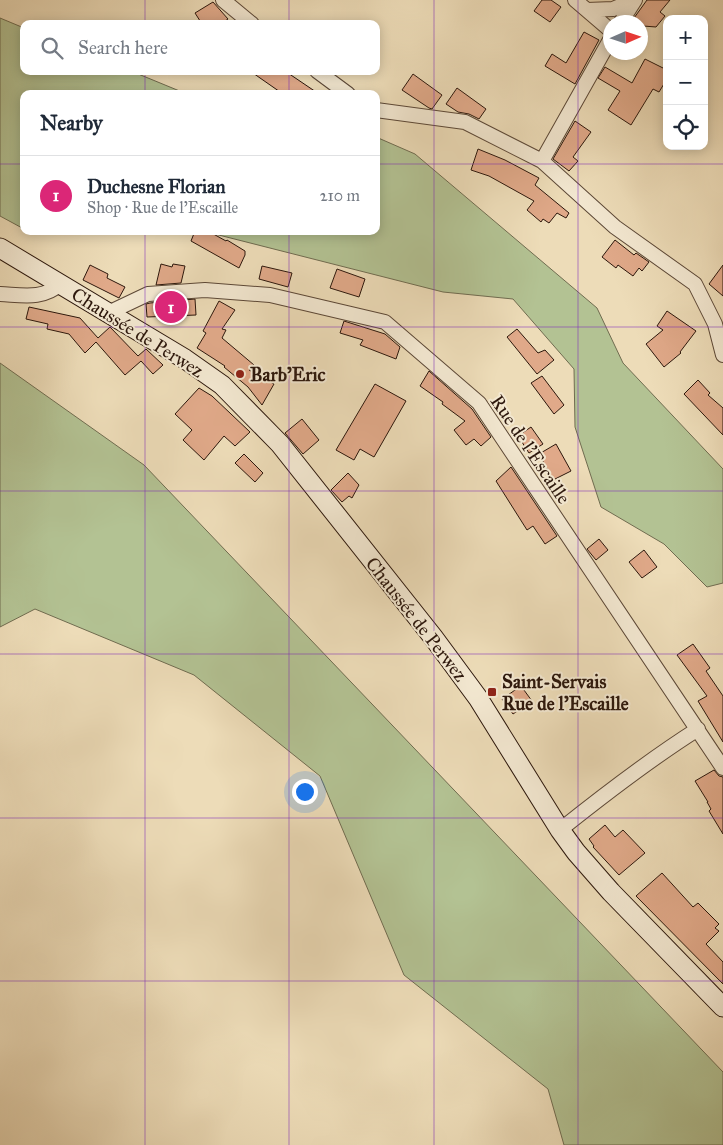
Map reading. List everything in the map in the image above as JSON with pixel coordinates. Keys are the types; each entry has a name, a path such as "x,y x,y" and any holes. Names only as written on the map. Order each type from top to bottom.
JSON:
{"main road":[{"name":"Chaussée de Perwez","path":"0,248 185,359 222,385 280,444 433,637 478,698 560,830 576,852 611,892 723,1007"}],"street":[{"path":"223,0 247,20"},
{"path":"575,0 603,24"},
{"path":"587,10 613,8 635,0"},
{"path":"625,15 635,0"},
{"path":"542,161 603,52"},
{"path":"322,75 343,90"},
{"path":"380,111 465,122 542,161 615,227 695,284 715,324 723,355"},
{"name":"Chaussée de Perwez","path":"0,294 45,295 53,291 60,284"},
{"name":"Rue de l'Escaille","path":"108,313 148,294 205,290 270,295 385,322 479,403 723,768"},
{"path":"560,830 628,776 698,729"}],"green space":[{"path":"0,18 20,26 20,75 141,75 177,90 20,90 20,227 0,216"},
{"path":"380,139 415,154 597,308 623,363 723,469 723,583 707,587 664,544 601,507 575,427 574,369 513,299 443,292 219,235 380,235"},
{"path":"0,363 144,465 723,1072 723,1145 564,1145 548,1089 404,975 320,776 194,675 35,609 0,627"}],"building":[{"path":"542,0 551,0 561,7 550,22 534,11"},
{"path":"647,0 670,0 660,12 664,15 663,18 656,27 648,26 648,15 636,15"},
{"path":"213,2 228,19 199,20 195,13"},
{"path":"584,32 599,40 575,84 545,66 552,54 566,63"},
{"path":"644,60 663,68 663,86 659,92 653,89 631,125 608,110 620,91 598,78 605,67 632,83"},
{"path":"413,74 442,95 432,109 402,90"},
{"path":"256,75 291,75 313,90 277,90"},
{"path":"457,88 486,109 479,119 469,114 458,112 446,104"},
{"path":"575,121 591,132 573,157 578,161 569,171 553,159"},
{"path":"478,149 505,160 539,178 535,185 569,213 566,218 557,213 549,223 543,219 541,222 527,210 534,201 489,176 471,170"},
{"path":"193,235 215,235 245,251 245,255 239,268 191,241"},
{"path":"615,240 634,255 636,253 649,262 642,271 639,268 633,276 618,265 616,268 602,257"},
{"path":"161,264 172,267 173,264 185,266 181,283 156,285"},
{"path":"90,265 108,274 107,278 125,287 119,298 83,280"},
{"path":"723,265 723,296 709,284"},
{"path":"262,266 292,273 288,287 259,279"},
{"path":"337,269 365,279 359,297 330,288"},
{"path":"195,299 196,315 147,317 146,304"},
{"path":"219,301 235,310 222,329 226,330 222,338 254,365 249,370 274,384 262,405 248,387 225,366 197,348 206,333 203,331"},
{"path":"29,307 80,318 98,338 110,327 138,356 146,349 163,365 153,374 141,361 125,375 96,342 85,353 69,334 47,329 48,324 26,319"},
{"path":"667,311 696,331 681,353 664,367 646,344 663,330 657,326"},
{"path":"344,321 385,334 400,347 396,359 360,345 363,340 340,333"},
{"path":"517,329 538,353 545,350 554,360 537,374 507,337"},
{"path":"429,371 472,409 491,437 481,446 474,439 466,445 454,430 465,421 420,386"},
{"path":"542,376 564,405 554,414 531,383"},
{"path":"698,380 710,393 708,395 723,408 723,435 684,394"},
{"path":"375,384 406,401 374,457 360,449 354,460 336,450"},
{"path":"199,388 212,396 250,432 235,446 224,436 204,460 183,440 192,430 175,414"},
{"path":"302,419 319,440 303,454 285,433"},
{"path":"531,427 543,444 529,453 518,436"},
{"path":"556,444 571,471 553,480 539,454"},
{"path":"244,454 263,473 255,482 235,463"},
{"path":"511,467 557,536 545,544 533,526 527,530 496,481"},
{"path":"348,473 359,485 352,498 349,496 342,502 331,490"},
{"path":"599,539 608,550 596,560 587,549"},
{"path":"644,550 657,567 642,578 629,562"},
{"path":"693,644 710,668 706,671 723,696 723,742 698,701 707,696 677,655"},
{"path":"521,686 532,701 513,714 502,699"},
{"path":"714,770 719,776 723,777 723,834 709,811 711,809 708,802 695,781"},
{"path":"605,825 615,837 623,830 645,853 619,875 593,847 589,839"},
{"path":"662,873 693,907 698,903 719,924 715,928 719,931 706,944 723,962 723,984 636,896"}],"place":[{"name":"Duchesne Florian","path":"171,307"},
{"name":"Barb'Eric","path":"240,374"},
{"name":"Saint-Servais Rue de l'Escaille","path":"492,692"}]}
